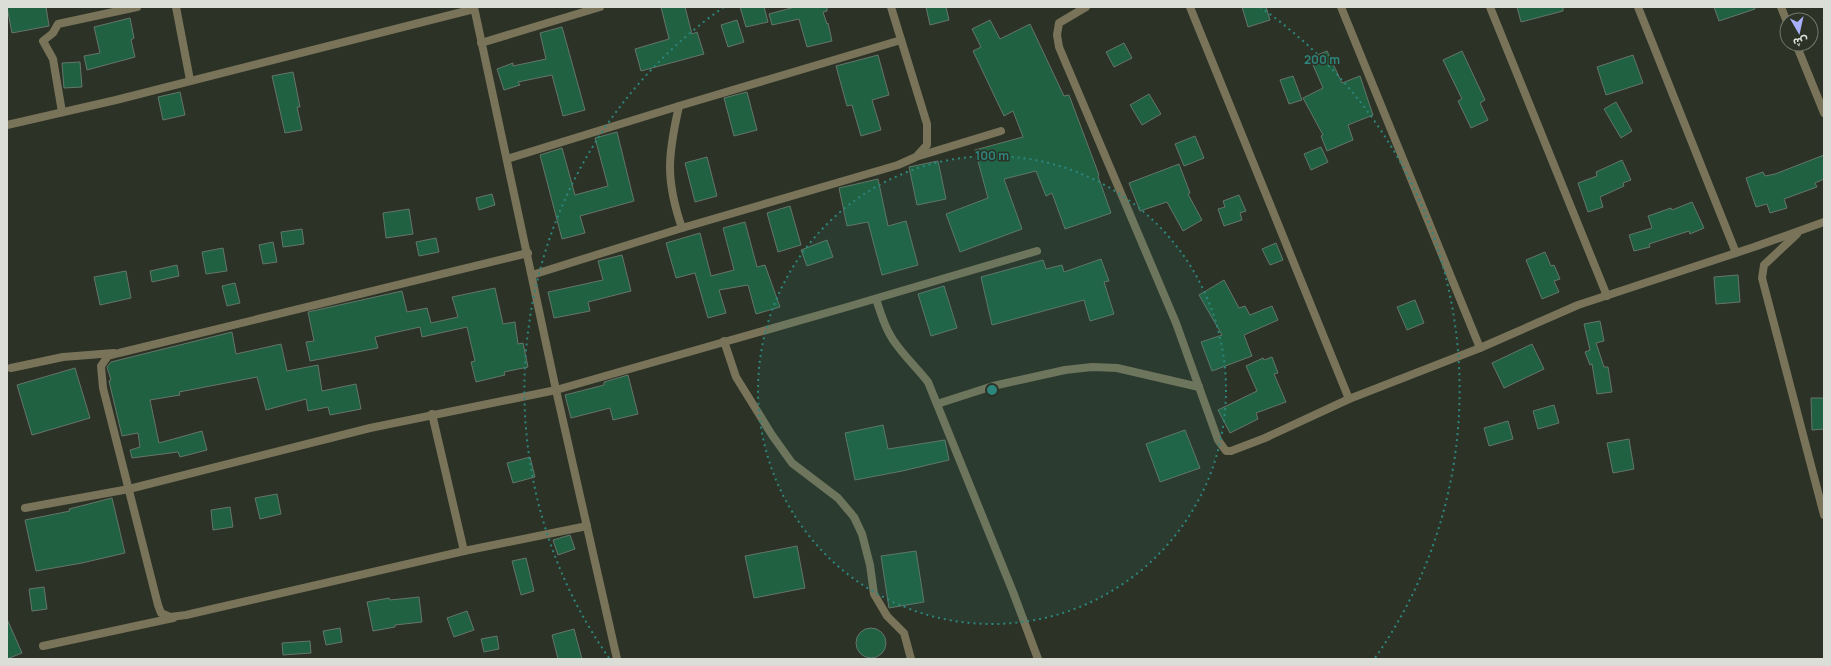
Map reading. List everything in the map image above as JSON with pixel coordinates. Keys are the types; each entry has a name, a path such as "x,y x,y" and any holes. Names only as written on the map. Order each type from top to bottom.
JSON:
{"street":[{"path":"62,112 53,59 43,41 53,33 58,24 137,7"},
{"path":"176,7 190,80"},
{"path":"481,43 600,7"},
{"path":"891,7 927,124 927,145 916,157"},
{"path":"1086,7 1059,23 1057,35 1059,47 1176,323 1218,440 1226,451 1264,438 1349,399 1480,348 1578,305 1799,232 1824,222"},
{"path":"1190,7 1349,399"},
{"path":"1341,7 1480,348"},
{"path":"1490,7 1607,296"},
{"path":"1638,7 1736,253"},
{"path":"7,126 474,8 528,253 556,390 617,659"},
{"path":"507,159 901,40"},
{"path":"1799,52 1824,113"},
{"path":"679,106 672,134 669,162 671,188 682,228"},
{"path":"532,275 682,228 898,165 916,157 1001,131"},
{"path":"1799,232 1764,265 1762,278 1824,516"},
{"path":"25,508 129,489 432,414 556,390 876,299 1037,251"},
{"path":"186,615 170,616 161,613 102,378 101,366 103,361 108,356 119,353 528,253"},
{"path":"876,299 888,330 896,344 918,368 928,382 1014,592 1038,659"},
{"path":"724,341 736,377 772,435 792,463 838,498 854,517 862,534 870,565 874,594 887,616 904,634 911,659"},
{"path":"11,368 63,357 119,353"},
{"path":"937,404 993,386 1065,370 1092,367 1117,368 1199,387"},
{"path":"432,414 464,551"},
{"path":"43,646 186,615 464,551 587,526"}],"building":[{"path":"7,7 46,7 49,26 12,33"},
{"path":"661,7 685,7 692,34 697,32 704,54 641,71 635,49 669,39"},
{"path":"740,7 764,7 768,22 746,27"},
{"path":"795,7 827,7 827,11 823,12 827,24 828,23 832,41 807,47 799,19 772,25 769,14"},
{"path":"926,7 946,7 949,20 930,25"},
{"path":"1242,7 1266,7 1270,20 1248,27"},
{"path":"1517,7 1563,7 1563,11 1521,22"},
{"path":"1714,7 1754,7 1755,9 1719,21"},
{"path":"130,18 134,38 131,40 135,57 87,70 84,56 100,53 94,27"},
{"path":"737,20 744,42 728,47 721,25"},
{"path":"990,20 1000,39 1030,24 1064,96 1069,95 1099,175 1098,176 1111,213 1065,229 1052,193 1046,196 1036,171 1004,179 1022,229 960,252 946,214 988,198 975,150 1023,137 1013,111 1004,116 973,51 981,47 972,29"},
{"path":"562,27 585,110 563,116 552,75 518,82 520,85 504,90 497,69 513,63 513,66 546,59 540,33"},
{"path":"1124,43 1132,58 1114,67 1106,52"},
{"path":"1327,51 1342,83 1360,76 1373,115 1348,125 1353,140 1327,151 1321,136 1323,135 1303,98 1323,88 1310,58"},
{"path":"1462,51 1485,100 1480,103 1488,120 1471,128 1458,101 1462,99 1443,60"},
{"path":"878,55 889,95 872,100 881,130 861,136 852,105 847,106 836,66"},
{"path":"1633,55 1643,83 1606,95 1597,67"},
{"path":"80,62 82,87 64,88 62,63"},
{"path":"293,72 300,107 297,107 302,130 285,133 272,76"},
{"path":"1293,76 1302,100 1289,104 1280,80"},
{"path":"180,92 185,115 163,120 158,97"},
{"path":"747,92 757,130 734,136 724,98"},
{"path":"1149,94 1161,114 1142,125 1130,105"},
{"path":"1616,102 1632,131 1621,138 1604,109"},
{"path":"617,132 634,201 580,216 585,233 562,239 540,155 562,148 575,195 608,186 595,138"},
{"path":"1195,136 1204,158 1184,166 1175,144"},
{"path":"1321,147 1328,162 1311,170 1304,154"},
{"path":"1824,155 1824,179 1815,183 1817,187 1784,199 1787,208 1770,213 1767,204 1756,207 1746,178 1763,172 1765,176 1775,174"},
{"path":"707,157 717,196 695,202 685,163"},
{"path":"1622,160 1631,180 1623,183 1624,186 1600,197 1603,207 1588,212 1578,183 1597,176 1596,172"},
{"path":"938,161 946,199 917,205 909,167"},
{"path":"1179,164 1190,193 1188,194 1202,220 1183,231 1167,202 1140,211 1129,183"},
{"path":"878,179 888,226 906,221 918,265 882,275 868,222 847,226 839,188"},
{"path":"492,194 495,205 479,210 476,198"},
{"path":"1239,195 1246,211 1240,213 1242,220 1224,226 1218,209 1225,207 1223,201"},
{"path":"1692,202 1704,228 1690,234 1689,231 1649,244 1650,247 1634,251 1629,235 1652,228 1648,216 1671,208 1672,210"},
{"path":"790,206 801,245 778,252 767,213"},
{"path":"409,209 413,234 386,238 383,213"},
{"path":"745,222 757,267 765,265 780,307 756,314 748,285 719,290 726,313 708,318 695,273 676,278 666,243 700,233 711,276 734,270 723,228"},
{"path":"302,229 304,244 283,247 281,232"},
{"path":"436,238 439,252 419,256 416,242"},
{"path":"827,240 833,257 807,266 801,250"},
{"path":"273,242 277,262 263,264 259,245"},
{"path":"1276,243 1283,260 1270,265 1262,249"},
{"path":"223,248 227,271 206,274 202,252"},
{"path":"1545,252 1551,266 1554,265 1560,279 1554,281 1559,292 1542,299 1526,260"},
{"path":"622,255 631,291 588,302 590,311 554,318 548,292 603,280 598,261"},
{"path":"1101,259 1109,281 1104,282 1114,314 1090,321 1084,300 992,325 981,277 1043,260 1046,269 1062,265 1064,272"},
{"path":"177,265 179,276 152,282 150,271"},
{"path":"126,271 131,298 100,305 94,277"},
{"path":"1738,275 1740,302 1716,304 1714,277"},
{"path":"1224,280 1239,308 1245,306 1250,315 1272,306 1278,320 1244,335 1252,356 1212,371 1201,342 1222,335 1199,295"},
{"path":"235,283 240,303 227,306 222,286"},
{"path":"944,286 957,328 931,336 918,294"},
{"path":"495,288 503,324 515,322 518,344 523,343 528,367 504,372 505,375 476,382 471,362 475,361 467,327 422,337 420,327 375,337 378,348 310,361 306,342 314,341 308,312 402,291 407,312 427,308 431,323 458,317 452,297"},
{"path":"1415,300 1424,323 1407,330 1397,307"},
{"path":"1600,321 1604,341 1596,343 1604,367 1608,367 1612,392 1597,394 1592,364 1590,365 1585,352 1590,350 1584,324"},
{"path":"232,332 236,354 281,344 287,371 318,365 322,391 356,384 361,409 330,415 328,407 308,411 306,399 266,410 257,377 179,392 180,395 150,400 159,443 202,431 207,450 180,457 178,452 132,458 130,450 140,447 138,433 122,436 107,367 111,362"},
{"path":"1532,344 1544,369 1504,388 1492,363"},
{"path":"1272,357 1278,373 1274,374 1286,402 1256,413 1258,419 1230,433 1218,410 1257,391 1246,366 1263,358 1264,360"},
{"path":"75,368 90,418 32,435 17,385"},
{"path":"628,375 638,414 613,420 610,408 571,418 565,395 604,385 604,382"},
{"path":"1811,398 1824,398 1824,429 1812,430"},
{"path":"1554,405 1559,423 1538,429 1533,411"},
{"path":"1508,421 1513,439 1489,446 1484,428"},
{"path":"883,425 888,449 945,440 949,460 855,480 845,433"},
{"path":"1185,430 1200,468 1160,482 1146,444"},
{"path":"1629,439 1634,469 1613,473 1607,443"},
{"path":"530,457 535,477 513,483 507,463"},
{"path":"277,494 281,514 260,519 255,498"},
{"path":"112,498 125,553 82,563 36,571 25,520 70,511 69,509"},
{"path":"230,507 233,527 213,530 211,510"},
{"path":"570,535 575,549 558,555 553,540"},
{"path":"797,546 805,588 754,598 745,556"},
{"path":"916,551 924,602 889,608 881,556"},
{"path":"526,558 534,591 521,595 512,561"},
{"path":"44,587 47,609 32,611 29,589"},
{"path":"419,597 422,622 395,625 395,627 373,631 367,602 389,598 390,600"},
{"path":"467,611 474,630 454,637 447,618"},
{"path":"7,619 22,653 7,659"},
{"path":"340,628 342,642 326,645 323,631"},
{"path":"871,628 877,629 885,637 885,649 877,657 871,658 865,657 857,649 856,643 857,637 865,629"},
{"path":"574,629 582,659 558,659 552,635"},
{"path":"497,636 499,649 484,652 481,639"},
{"path":"310,641 311,653 283,655 282,643"}]}
